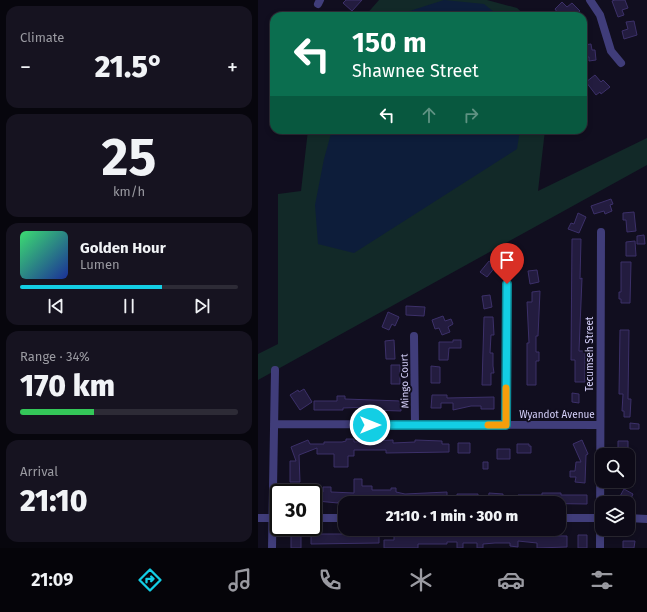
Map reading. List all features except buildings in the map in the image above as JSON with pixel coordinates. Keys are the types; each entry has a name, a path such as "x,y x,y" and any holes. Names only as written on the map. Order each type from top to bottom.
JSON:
{"street":[{"path":"590,0 600,15 610,52 621,63"},
{"name":"Tecumseh Street","path":"601,232 601,496"},
{"path":"506,425 507,284"},
{"name":"Mingo Court","path":"414,336 415,425"},
{"path":"275,370 275,484"},
{"name":"Wyandot Avenue","path":"274,424 600,425"},
{"path":"258,518 270,518"},
{"path":"322,518 338,518"},
{"path":"566,518 595,518"},
{"path":"635,518 647,519"},
{"path":"272,548 273,536"},
{"name":"Tecumseh Street","path":"600,536 600,548"}],"green space":[{"path":"379,0 487,0 517,8 522,12 368,12"},
{"path":"308,134 545,134 538,191 647,138 647,165 258,380 258,354 278,344 278,194 301,191"}],"water":[{"path":"444,0 484,4 494,12 406,12"},
{"path":"331,134 519,134 517,149 354,253 318,244 315,205 324,159"}],"slow traffic":[{"path":"488,425 506,425 506,388"}],"route":[{"path":"370,425 506,425 507,284"}]}
